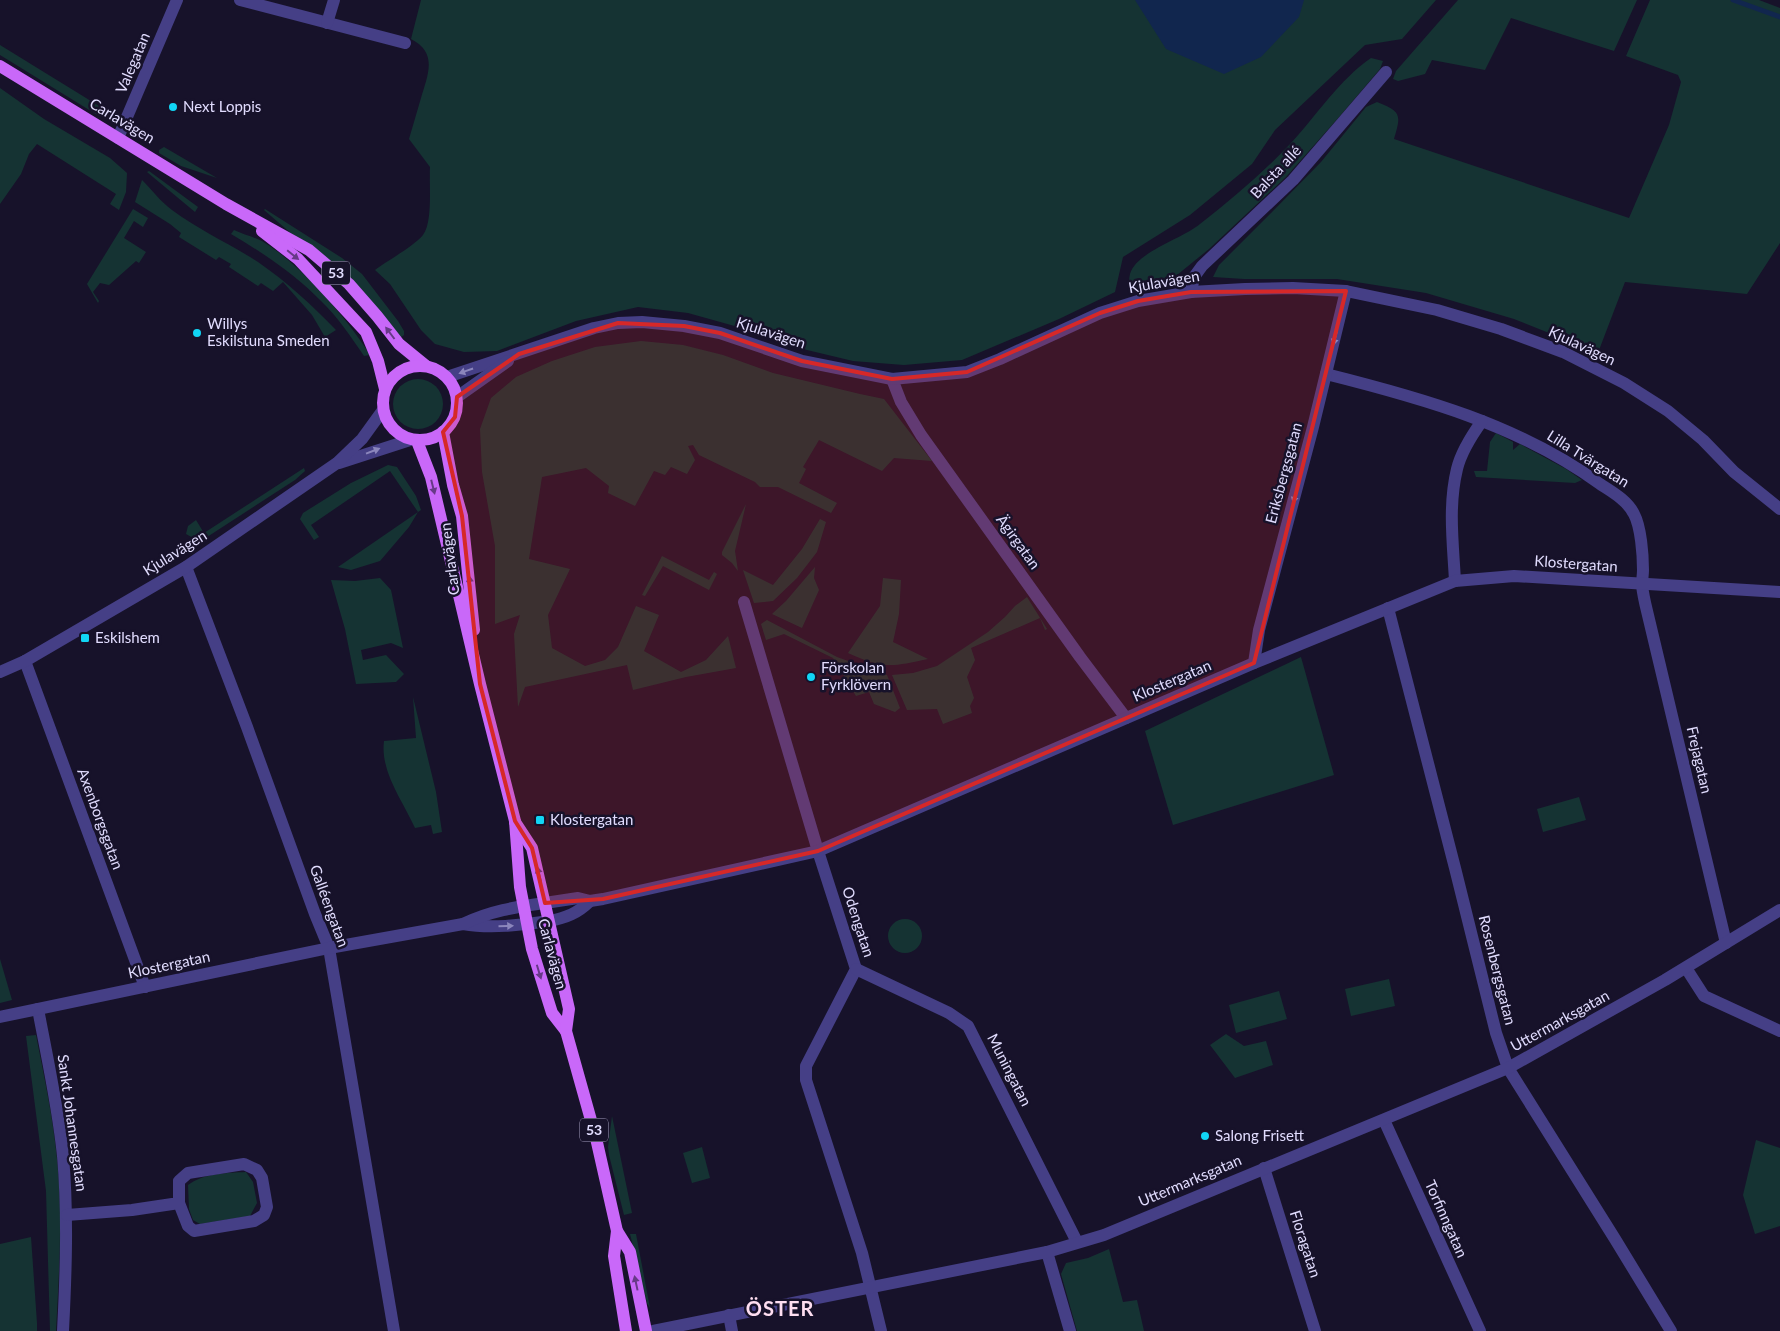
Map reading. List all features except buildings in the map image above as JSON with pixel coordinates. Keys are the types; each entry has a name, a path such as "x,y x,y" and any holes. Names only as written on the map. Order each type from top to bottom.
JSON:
{"main road":[{"name":"Carlavägen","path":"0,66 226,204 309,250 349,284 399,344 426,366"},
{"name":"Carlavägen","path":"226,204 298,259 366,332 378,361 385,389"},
{"path":"385,389 396,374 414,366 426,366"},
{"name":"53","path":"426,366 438,370 447,377"},
{"path":"383,410 385,418 391,427 401,436 413,440 431,439 450,426 455,417 457,397 447,377"},
{"name":"53","path":"383,410 382,398 385,389"},
{"name":"Carlavägen","path":"443,432 453,485 462,516 480,684"},
{"name":"Carlavägen","path":"413,440 431,478 515,821 523,906 532,949 552,1013 566,1031 596,1138 617,1231 630,1252 646,1331"},
{"name":"Carlavägen","path":"515,821 532,848 569,1010 566,1031"},
{"name":"Carlavägen","path":"617,1231 614,1256 626,1331"}],"street":[{"name":"Valegatan","path":"118,138 177,0"},
{"path":"240,0 405,43"},
{"path":"327,23 334,0"},
{"name":"Balsta allé","path":"1191,292 1194,277 1202,266 1294,180 1386,72"},
{"name":"Kjulavägen","path":"447,377 594,328 618,323 642,322 684,326 720,333 802,361 892,379 967,372 1000,359 1100,312 1138,302 1191,292 1293,288 1346,291 1437,310 1501,329 1572,357 1624,383 1668,411 1702,440 1734,472 1780,509"},
{"name":"Eriksbergsgatan","path":"1254,663 1259,630 1346,291"},
{"name":"Kjulavägen","path":"457,397 519,354"},
{"name":"Lilla Tvärgatan","path":"1326,374 1403,393 1459,412 1520,437 1566,460 1626,502 1634,513 1639,530 1643,568 1642,585"},
{"name":"Ägirgatan","path":"892,379 901,402 921,435 1126,718"},
{"name":"Kjulavägen","path":"0,672 25,662 186,567 337,463 362,438 383,410"},
{"path":"1455,581 1451,522 1457,467 1482,421"},
{"name":"Kjulavägen","path":"337,463 413,440"},
{"name":"Galléengatan","path":"186,567 329,948 394,1331"},
{"name":"Klostergatan","path":"0,1017 329,948 463,924 478,916 506,908 578,898 590,901 818,851 1254,663 1455,581 1514,576 1780,592"},
{"name":"Frejagatan","path":"1642,585 1680,754 1726,943"},
{"name":"Odengatan","path":"744,602 818,851 856,969 806,1066 806,1080 862,1254 881,1331"},
{"name":"Rosenbergsgatan","path":"1388,608 1496,1033 1508,1068 1671,1331"},
{"name":"Axenborgsgatan","path":"25,662 145,987"},
{"name":"Klostergatan","path":"463,924 479,927 549,921 568,917 582,909 590,901"},
{"name":"Uttermarksgatan","path":"653,1331 1047,1252 1104,1235 1508,1068 1686,968 1780,910"},
{"path":"1686,968 1704,996 1780,1031"},
{"name":"Muningatan","path":"856,969 949,1013 968,1026 1077,1242"},
{"name":"Sankt Johannesgatan","path":"38,1009 63,1154 67,1215 63,1331"},
{"name":"Torfinngatan","path":"1384,1120 1480,1331"},
{"path":"244,1164 257,1170 262,1178 267,1206 264,1214 254,1221 194,1231 188,1226 179,1203 179,1181 188,1173 244,1164"},
{"name":"Floragatan","path":"1264,1168 1315,1331"},
{"path":"67,1215 132,1210 179,1203"},
{"path":"1047,1252 1070,1331"},
{"path":"729,1316 732,1331"}],"highlighted area":[{"path":"1346,291 1254,663 818,851 603,899 545,903 532,848 515,821 480,684 462,516 443,432 455,417 457,397 519,354 618,323 684,326 720,333 802,361 892,379 967,372 1100,313 1138,301 1191,292"}],"green space":[{"path":"421,0 1436,0 1402,39 1365,45 1275,130 1252,164 1190,215 1123,257 1115,292 1059,319 962,360 904,365 853,361 807,350 756,332 688,313 638,307 576,321 497,351 464,352 435,344 421,330 390,284 375,270 419,239 426,229 428,221 430,167 409,139 429,65 425,51 411,39"},
{"path":"1458,0 1637,0 1614,51 1511,18 1485,70 1432,60 1425,74 1398,81 1393,79 1396,71"},
{"path":"1650,0 1759,0 1780,8 1780,243 1747,294 1625,282 1596,358 1574,343 1514,319 1426,293 1337,279 1213,277 1219,265 1321,162 1366,107 1377,102 1398,115 1394,139 1629,218 1669,125 1681,82 1678,75 1626,56"},
{"path":"0,45 112,114 99,116 0,55"},
{"path":"1371,58 1383,61 1380,69 1286,177 1209,249 1166,284 1133,290 1129,286 1130,274 1134,266 1141,259 1160,246 1192,230 1247,185 1291,143 1349,77"},
{"path":"0,88 44,119 110,158 127,173 126,192 119,210 110,204 116,194 37,144 29,154 21,174 0,204"},
{"path":"164,147 217,178 181,166 159,153 159,150"},
{"path":"149,171 198,207 195,212 147,172"},
{"path":"142,180 172,210 258,262 279,278 336,330 325,337 312,315 283,282 273,291 261,283 258,286 229,267 231,264 219,257 216,260 179,237 181,233 170,224 135,202"},
{"path":"133,209 148,218 143,227 134,221 124,238 146,252 139,263 136,261 109,285 100,283 93,292 99,301 98,303 87,284"},
{"path":"265,209 342,258 362,274 398,321 404,331 404,335 400,338"},
{"path":"234,230 261,241 294,265 337,310 370,355 364,356 339,320 311,291 278,264 231,234"},
{"path":"641,341 683,345 723,355 773,373 884,399 932,461 894,458 882,471 819,440 803,467 806,469 799,483 837,503 831,513 778,487 760,487 755,482 699,455 693,445 688,446 695,460 687,474 671,467 665,475 654,471 635,506 608,493 609,486 586,468 542,477 529,559 570,569 548,615 552,648 585,666 605,660 618,647 636,606 659,615 644,651 681,672 706,660 728,636 736,668 686,677 633,690 627,665 525,687 518,707 514,634 520,615 495,624 495,546 482,472 480,429 491,398 516,377 552,361 595,347"},
{"path":"413,379 423,379 436,386 443,399 443,409 436,422 423,429 413,429 404,425 397,418 393,409 393,399 397,390 404,383"},
{"path":"1496,433 1513,442 1513,450 1520,444 1582,480 1575,483 1476,477 1474,471 1487,471 1490,442"},
{"path":"388,465 397,467 416,496 421,510 418,512 390,471 311,525 319,537 314,540 300,519 303,513 351,483"},
{"path":"304,468 305,471 295,480 204,539 195,539 186,534 188,526 196,520 204,533"},
{"path":"746,504 735,551 738,571 722,555 722,552"},
{"path":"418,512 409,527 380,561 351,570 338,567"},
{"path":"820,519 826,522 817,552 797,578 773,601 754,603 743,570 773,585 802,549"},
{"path":"662,556 709,580 714,572 717,574 709,590 663,566 645,596 642,595"},
{"path":"815,567 814,578 819,590 802,628 772,614 786,601"},
{"path":"380,578 391,590 403,648 391,643 361,650 363,660 386,655 404,674 396,682 356,684 345,629 331,580 355,581"},
{"path":"883,578 901,580 899,614 893,642 928,659 905,664 887,665 870,662 848,653 880,606"},
{"path":"1027,597 1047,629 1045,630 1040,618 971,648 975,660 967,677 974,698 970,706 972,713 943,724 937,709 907,710 892,675 913,673 937,666 988,632"},
{"path":"767,620 837,657 887,675 900,708 895,712 874,704 869,692 856,696 833,658 784,634 766,640 761,624"},
{"path":"1301,657 1334,775 1173,825 1145,731"},
{"path":"413,697 436,792 442,832 433,834 431,825 415,828 393,786 385,764 384,741 416,738"},
{"path":"1579,797 1586,820 1543,832 1537,809"},
{"path":"905,919 912,920 917,924 921,929 921,943 917,948 912,952 905,953 898,952 893,948 889,943 888,936 889,929 893,924 898,920"},
{"path":"0,959 12,1000 0,1003"},
{"path":"1389,979 1395,1006 1351,1016 1345,989"},
{"path":"1279,991 1287,1019 1236,1033 1229,1005"},
{"path":"1226,1034 1244,1046 1266,1041 1273,1065 1235,1078 1210,1045"},
{"path":"36,1035 53,1128 59,1180 60,1245 56,1331 50,1331 46,1191 26,1036"},
{"path":"612,1116 632,1213 624,1215 608,1147"},
{"path":"1756,1140 1780,1148 1780,1226 1755,1234 1743,1195"},
{"path":"702,1147 710,1178 692,1183 683,1153"},
{"path":"246,1172 253,1182 257,1203 250,1216 200,1224 193,1220 189,1209 188,1185 208,1176"},
{"path":"630,1234 636,1234 650,1308 647,1303"},
{"path":"31,1237 37,1331 0,1331 0,1244"},
{"path":"1109,1249 1123,1302 1137,1300 1144,1331 1077,1331 1061,1274 1066,1263 1088,1258"}],"water":[{"path":"1135,0 1304,0 1299,17 1261,57 1224,74 1166,49"}],"waterway":[{"path":"1733,0 1780,17"}],"place":[{"name":"Next Loppis","path":"173,107"},
{"name":"Willys Eskilstuna Smeden","path":"197,333"},
{"name":"Eskilshem","path":"85,638"},
{"name":"Förskolan Fyrklövern","path":"811,677"},
{"name":"Klostergatan","path":"540,820"},
{"name":"Salong Frisett","path":"1205,1136"}],"district":[{"name":"ÖSTER","path":"780,1309"}]}
